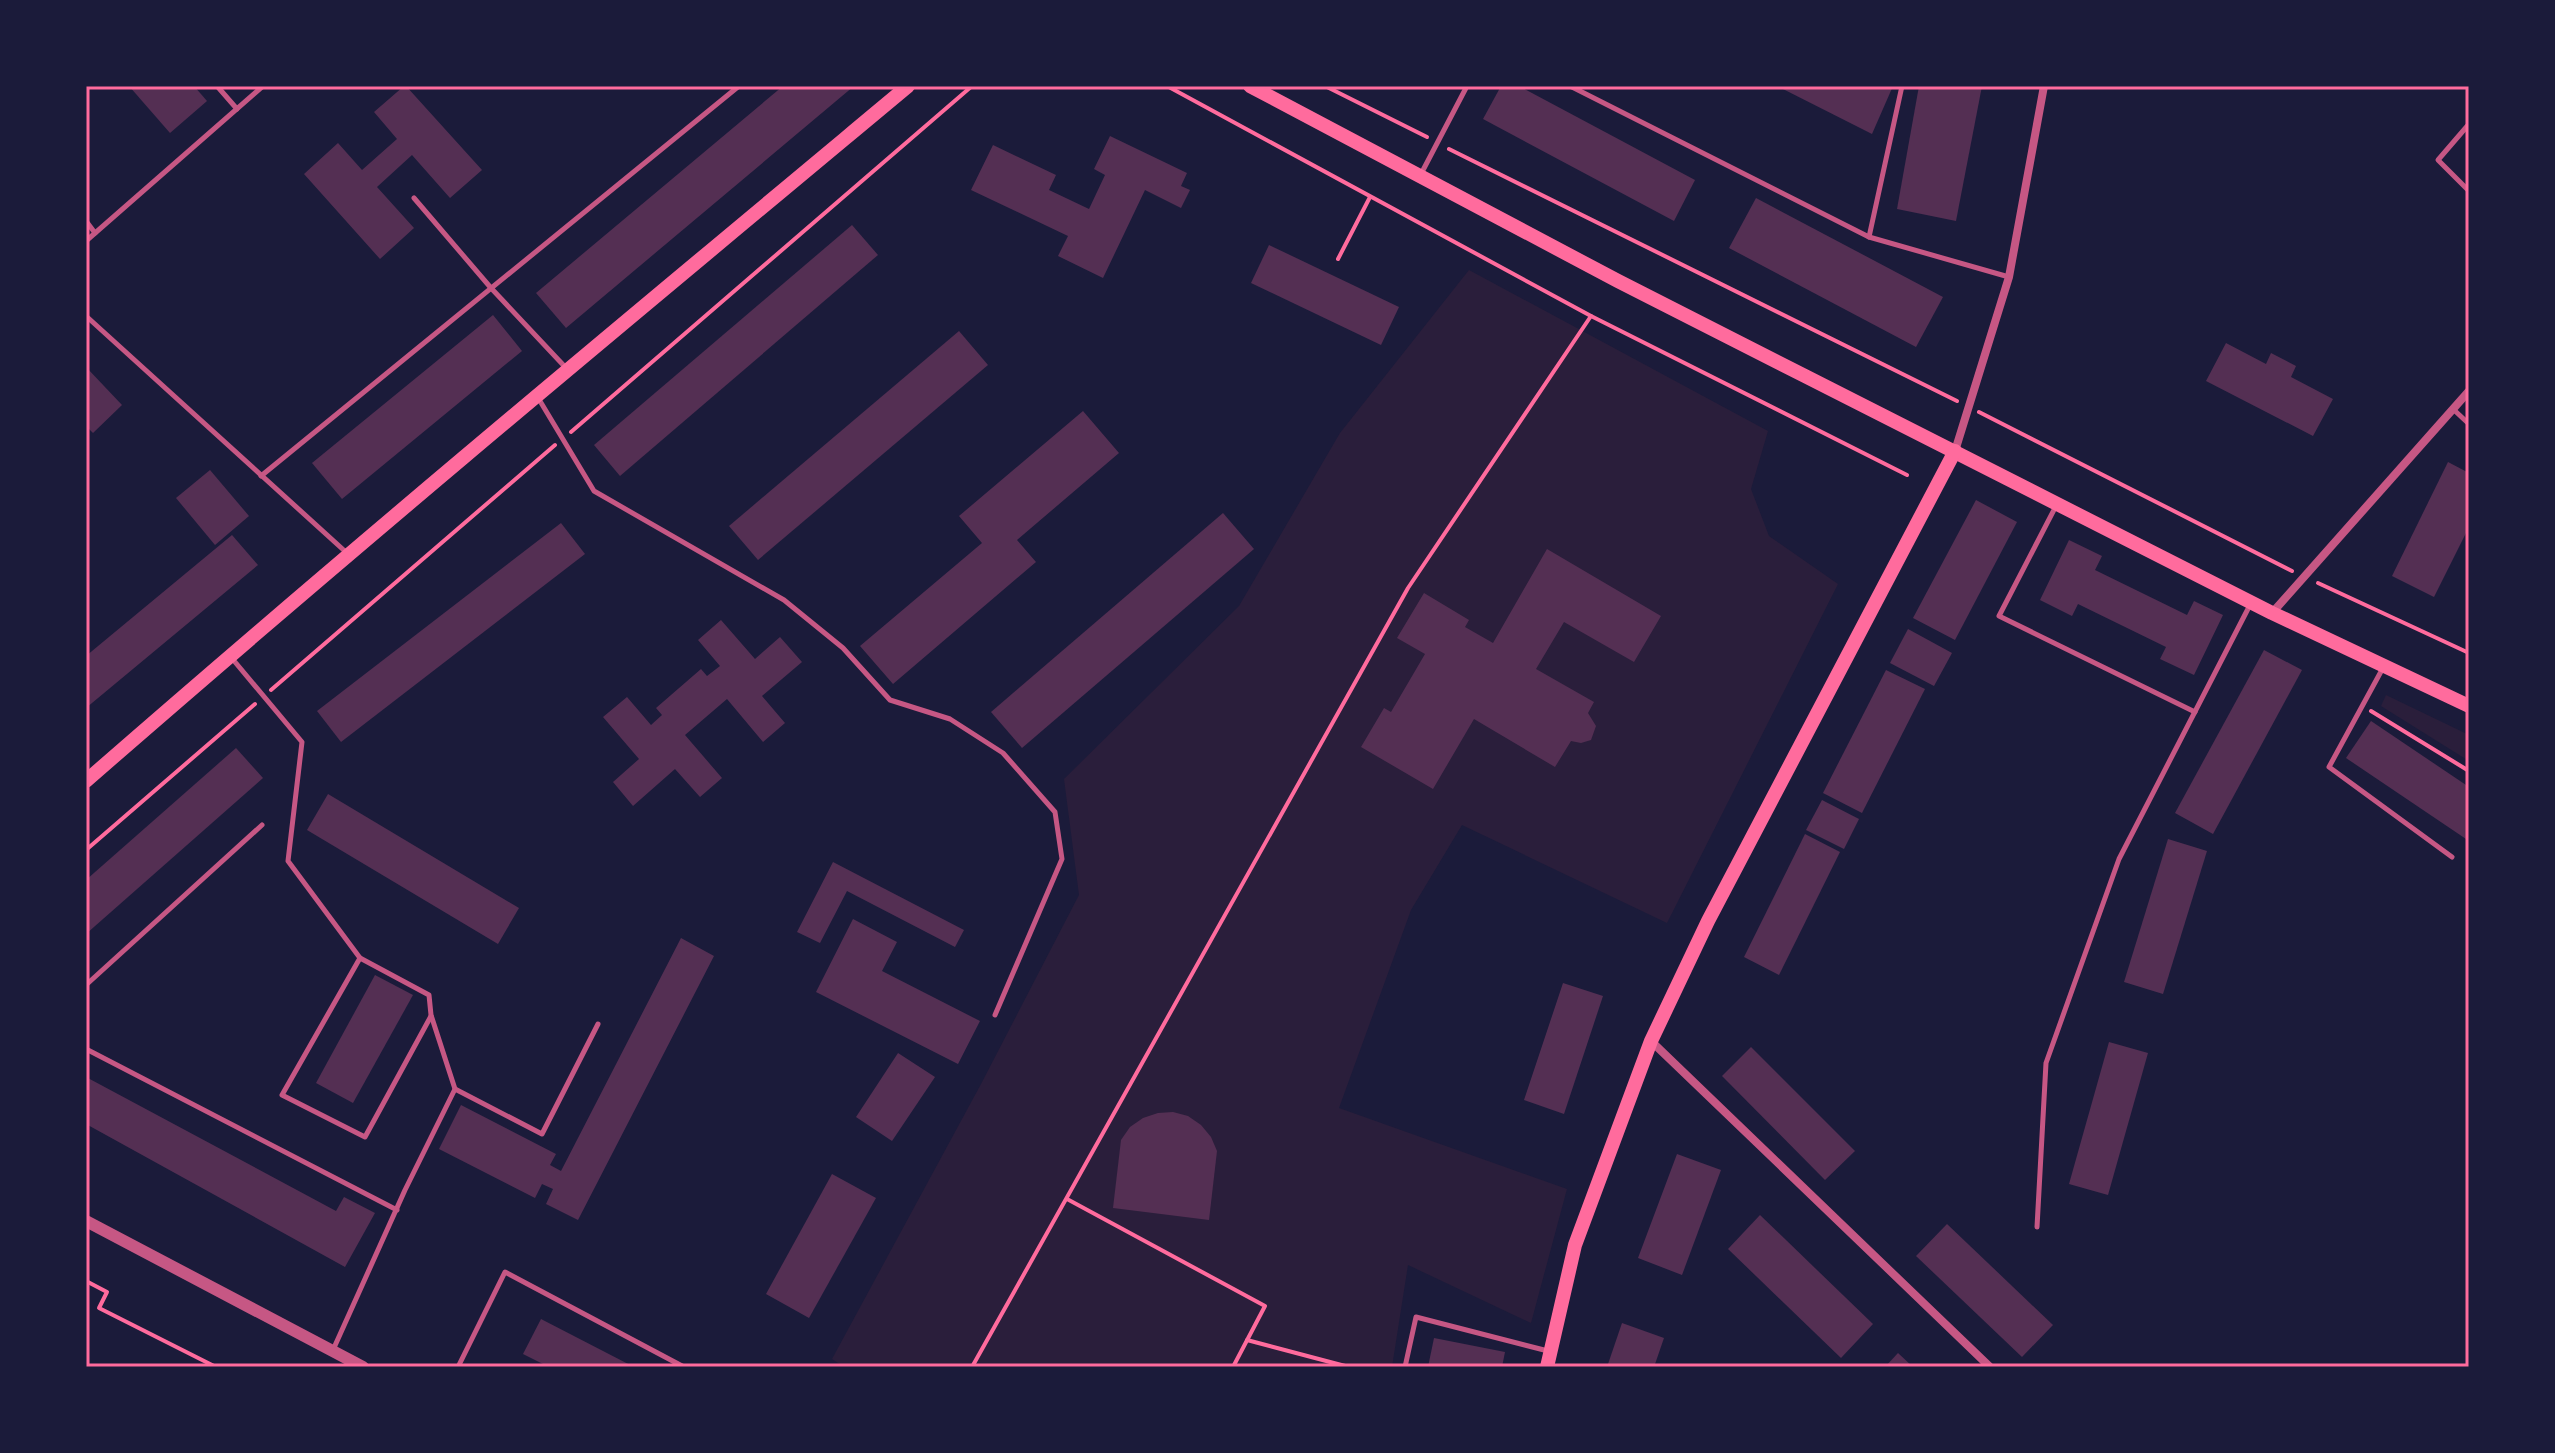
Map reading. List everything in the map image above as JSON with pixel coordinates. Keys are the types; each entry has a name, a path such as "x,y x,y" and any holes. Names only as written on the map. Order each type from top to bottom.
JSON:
{"main road":[{"path":"86,781 537,395 908,86"},
{"path":"1250,86 1632,288 2272,613 2469,706"},
{"path":"1547,1367 1575,1245 1651,1041 1708,921 1955,451"}],"street":[{"path":"1955,451 2009,277 2044,86"},
{"path":"2272,613 2469,391"},
{"path":"1651,1041 1990,1367"},
{"path":"86,1221 363,1367"}],"lane":[{"path":"217,86 237,109"},
{"path":"86,241 263,86"},
{"path":"261,476 739,86"},
{"path":"1419,176 1467,86"},
{"path":"1570,86 1869,237 2009,277"},
{"path":"1869,237 1902,86"},
{"path":"2469,124 2438,160 2469,191"},
{"path":"414,198 491,288 568,370"},
{"path":"86,221 95,233"},
{"path":"86,316 348,555"},
{"path":"537,395 594,491 784,600 843,648 890,700 950,719 1003,753 1055,812 1062,859 995,1015"},
{"path":"2453,409 2469,424"},
{"path":"2057,503 1999,616 2195,712"},
{"path":"2037,1227 2046,1063 2119,859 2252,602"},
{"path":"230,655 302,742 288,861 360,958 429,995 431,1015 455,1089 332,1351"},
{"path":"2384,666 2329,767 2452,857"},
{"path":"86,985 262,825"},
{"path":"360,958 282,1095 365,1137 431,1015"},
{"path":"455,1089 542,1134 598,1024"},
{"path":"86,1049 397,1210"},
{"path":"458,1367 505,1272 684,1367"},
{"path":"1405,1367 1416,1317 1550,1352"}],"path":[{"path":"86,850 972,86"},
{"path":"1167,86 1591,316 1907,475"},
{"path":"1325,86 2304,577 2469,653"},
{"path":"1338,259 1370,196"},
{"path":"972,1367 1408,588 1591,316"},
{"path":"2363,706 2469,771"},
{"path":"1066,1199 1265,1306 1233,1367"},
{"path":"86,1281 107,1292 99,1308 216,1367"},
{"path":"1247,1340 1349,1367"}],"shaded area":[{"path":"1469,270 1768,431 1751,489 1769,536 1838,584 1667,923 1462,825 1411,910 1339,1108 1567,1189 1531,1323 1408,1265 1392,1367 844,1367 832,1359 1079,895 1064,779 1239,606 1340,433"},
{"path":"2386,695 2469,735 2469,761 2381,706"}],"building":[{"path":"129,86 194,86 207,101 170,133"},
{"path":"404,86 482,170 450,198 412,155 377,187 414,228 380,259 304,174 338,143 362,170 397,139 374,112"},
{"path":"783,86 854,86 566,328 536,293"},
{"path":"1501,86 1519,86 1695,180 1674,221 1483,119"},
{"path":"1777,86 1893,86 1872,134"},
{"path":"1919,86 1982,86 1956,221 1897,209"},
{"path":"1110,136 1187,173 1181,186 1190,190 1181,208 1145,190 1103,278 1058,256 1068,236 971,190 993,145 1056,175 1049,190 1089,209 1105,175 1094,169"},
{"path":"1756,198 1943,297 1916,347 1729,248"},
{"path":"852,225 878,255 620,476 594,445"},
{"path":"1269,245 1399,307 1381,345 1251,283"},
{"path":"493,315 522,351 342,499 312,463"},
{"path":"959,331 988,365 758,560 729,526"},
{"path":"2226,343 2266,364 2271,353 2296,366 2291,377 2333,399 2313,436 2206,381"},
{"path":"86,367 122,405 93,433 86,426"},
{"path":"1083,411 1119,453 1017,540 1036,562 893,684 860,646 982,543 959,516"},
{"path":"2448,462 2469,473 2469,527 2434,597 2392,576"},
{"path":"210,470 249,516 215,545 176,498"},
{"path":"1976,500 2017,522 1955,640 1913,618"},
{"path":"1223,513 1254,549 1022,748 991,712"},
{"path":"561,523 585,554 341,742 317,711"},
{"path":"232,535 258,565 86,708 86,656"},
{"path":"2069,540 2102,556 2095,570 2187,615 2194,601 2223,615 2194,675 2160,659 2166,647 2078,604 2072,616 2040,600"},
{"path":"1547,549 1661,616 1634,662 1564,622 1536,669 1594,702 1588,713 1596,726 1591,740 1581,743 1571,741 1555,767 1474,719 1433,789 1361,747 1384,708 1391,712 1425,654 1397,638 1424,593 1469,620 1465,627 1493,643"},
{"path":"721,620 755,659 780,637 802,662 762,696 785,723 763,742 727,699 685,735 722,778 700,797 675,769 633,806 613,782 639,759 603,717 627,697 651,725 662,715 656,708 701,669 707,676 720,666 698,640"},
{"path":"1908,629 1952,653 1934,686 1890,663"},
{"path":"2264,650 2302,670 2213,834 2175,813"},
{"path":"1886,670 1925,689 1862,813 1823,793"},
{"path":"2371,721 2469,787 2469,841 2346,758"},
{"path":"236,748 263,778 86,934 86,880"},
{"path":"328,794 519,908 498,944 307,830"},
{"path":"1822,800 1859,819 1844,849 1806,830"},
{"path":"1805,834 1840,852 1779,975 1744,957"},
{"path":"2168,839 2207,851 2163,994 2124,982"},
{"path":"833,862 964,930 955,947 847,891 820,943 797,932"},
{"path":"853,919 897,942 882,971 980,1021 958,1064 816,992"},
{"path":"681,938 714,956 578,1220 546,1204 553,1189 542,1184 535,1198 439,1149 461,1105 556,1154 550,1165 561,1171"},
{"path":"375,975 413,995 353,1103 316,1083"},
{"path":"1563,983 1603,996 1564,1114 1524,1100"},
{"path":"2109,1042 2148,1053 2108,1195 2069,1184"},
{"path":"1751,1047 1855,1151 1825,1180 1722,1076"},
{"path":"898,1053 935,1077 892,1141 856,1117"},
{"path":"86,1077 336,1211 344,1197 375,1213 345,1267 86,1124"},
{"path":"1173,1112 1188,1116 1201,1125 1217,1151 1209,1220 1113,1208 1121,1140 1130,1127 1143,1118"},
{"path":"1677,1154 1721,1170 1682,1275 1638,1258"},
{"path":"832,1174 876,1198 809,1318 766,1294"},
{"path":"1760,1215 1873,1324 1841,1358 1728,1249"},
{"path":"1947,1224 2053,1325 2022,1357 1916,1256"},
{"path":"541,1319 634,1367 549,1367 523,1354"},
{"path":"1622,1323 1664,1338 1654,1367 1607,1367"},
{"path":"1434,1338 1505,1352 1502,1367 1428,1367"},
{"path":"1898,1353 1913,1367 1885,1367"}]}
